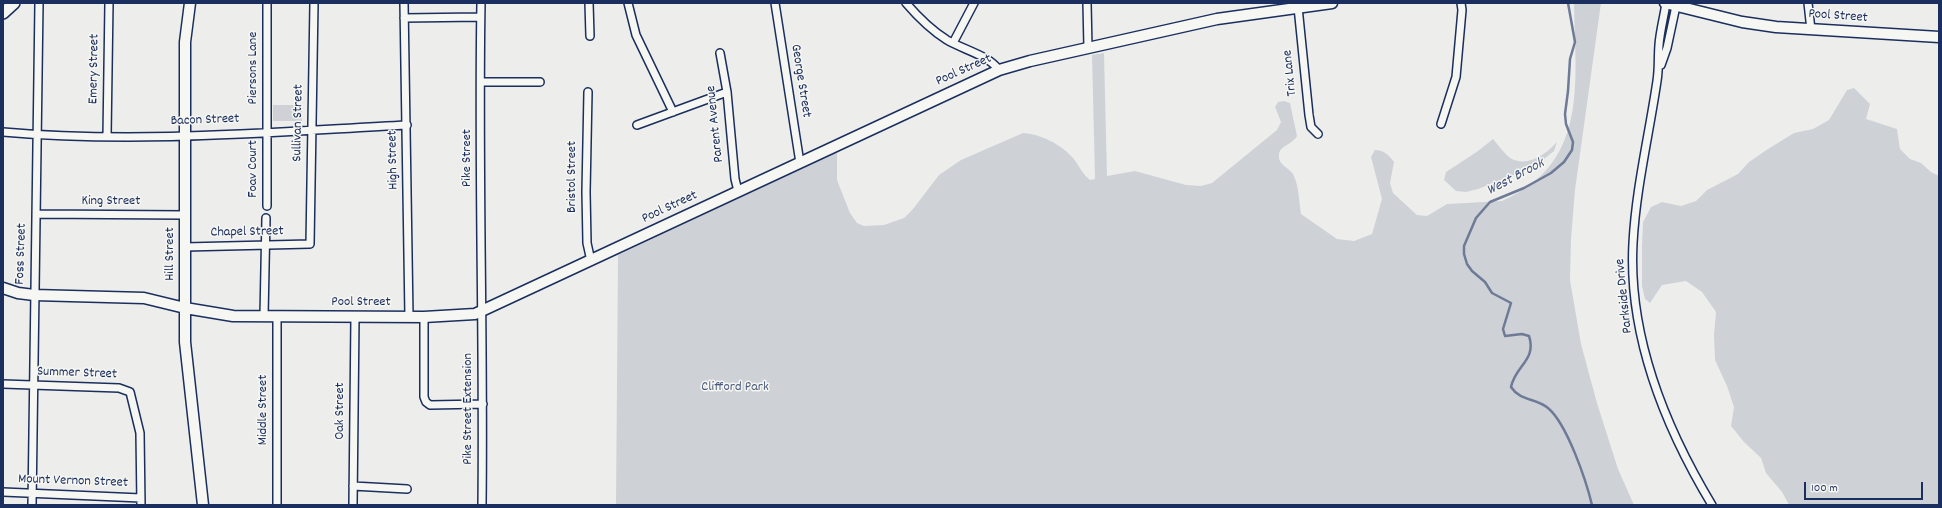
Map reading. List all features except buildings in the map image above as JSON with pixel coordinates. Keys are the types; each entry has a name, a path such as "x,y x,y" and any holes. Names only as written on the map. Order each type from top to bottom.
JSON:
{"main road":[{"path":"3,13 14,3"},
{"name":"Hill Street","path":"190,3 186,42 185,308 187,368 203,505"},
{"name":"Pool Street","path":"3,288 18,293 34,295 144,298 185,308 233,316 424,317 461,316 480,313 999,70 1088,48 1273,7 1298,7 1332,3"},
{"name":"Pool Street","path":"1669,4 1742,22 1811,30 1939,37"}],"street":[{"name":"Foss Street","path":"32,505 39,3"},
{"name":"Emery Street","path":"107,136 109,3"},
{"name":"Piersons Lane","path":"267,3 267,132"},
{"name":"Sullivan Street","path":"310,244 314,3"},
{"name":"High Street","path":"404,3 409,317"},
{"name":"Pike Street","path":"480,313 481,3"},
{"path":"589,3 590,36"},
{"path":"628,3 636,35 673,112"},
{"name":"George Street","path":"774,3 800,162"},
{"path":"906,3 929,26 953,43 992,61 999,70"},
{"path":"953,43 974,3"},
{"path":"1087,3 1088,48"},
{"path":"1441,124 1456,77 1462,10 1461,3"},
{"path":"1808,3 1811,30"},
{"name":"Parkside Drive","path":"1659,71 1667,48 1669,4"},
{"name":"Parkside Drive","path":"1669,4 1659,45 1659,71 1635,224 1633,260 1636,308 1644,348 1664,408 1693,472 1712,505"},
{"name":"Trix Lane","path":"1298,7 1309,115 1311,126 1318,134"},
{"path":"404,18 480,17"},
{"name":"Parent Avenue","path":"720,53 727,92 735,179 738,191"},
{"path":"481,82 540,82"},
{"name":"Bristol Street","path":"588,92 586,192 587,243 591,261"},
{"path":"637,125 727,92"},
{"name":"Bacon Street","path":"3,132 37,135 185,135 407,125"},
{"name":"Foav Court","path":"267,132 267,206"},
{"name":"King Street","path":"36,214 185,215"},
{"path":"264,316 266,218"},
{"name":"Chapel Street","path":"185,247 310,244"},
{"name":"Pike Street Extension","path":"480,313 483,404 482,505"},
{"name":"Middle Street","path":"277,316 277,505"},
{"name":"Oak Street","path":"353,505 355,317"},
{"path":"424,317 424,397 426,402 430,405 483,404"},
{"name":"Summer Street","path":"3,384 119,388 130,392 140,433 141,501"},
{"path":"353,486 407,489"},
{"name":"Mount Vernon Street","path":"3,492 141,501"}],"green space":[{"name":"Clifford Park","path":"1574,3 1601,3 1575,190 1571,239 1570,280 1581,344 1597,403 1618,469 1634,505 616,505 618,255 837,152 837,180 850,213 857,223 864,226 884,225 904,218 913,209 939,175 961,160 1023,133 1036,135 1063,148 1073,158 1087,178 1090,180 1095,179 1092,55 1104,53 1107,176 1135,171 1186,185 1201,186 1212,183 1277,130 1281,122 1275,107 1278,102 1284,101 1290,103 1297,136 1281,149 1279,158 1282,164 1293,174 1295,178 1298,188 1301,214 1337,239 1354,241 1372,234 1382,199 1371,157 1375,150 1386,153 1394,162 1390,183 1393,193 1417,215 1427,216 1447,204 1502,201 1530,185 1551,165 1564,142 1571,117 1575,90 1576,62"},
{"path":"1854,88 1870,104 1866,119 1897,129 1900,149 1910,159 1921,163 1931,172 1939,176 1939,505 1789,505 1782,492 1766,473 1761,458 1744,442 1731,426 1734,407 1727,386 1715,360 1714,335 1716,312 1702,292 1686,281 1662,285 1650,303 1645,299 1642,286 1643,222 1651,207 1662,202 1681,206 1696,201 1707,190 1738,174 1749,162 1794,133 1813,129 1829,120 1847,90"},
{"path":"273,105 302,105 302,121 273,121"},
{"path":"1493,139 1510,158 1516,161 1536,158 1542,155 1557,142 1554,151 1534,167 1478,189 1466,192 1456,191 1444,180 1446,172 1478,151"}],"waterway":[{"name":"West Brook","path":"1568,3 1575,42 1570,59 1565,114 1566,124 1573,142 1572,150 1564,162 1551,173 1524,188 1490,202 1476,218 1464,246 1464,254 1467,264 1472,271 1485,282 1492,293 1511,303 1503,329 1505,336 1522,334 1529,336 1531,344 1528,357 1513,380 1511,387 1519,395 1538,402 1548,408 1562,426 1575,453 1592,505"}]}
